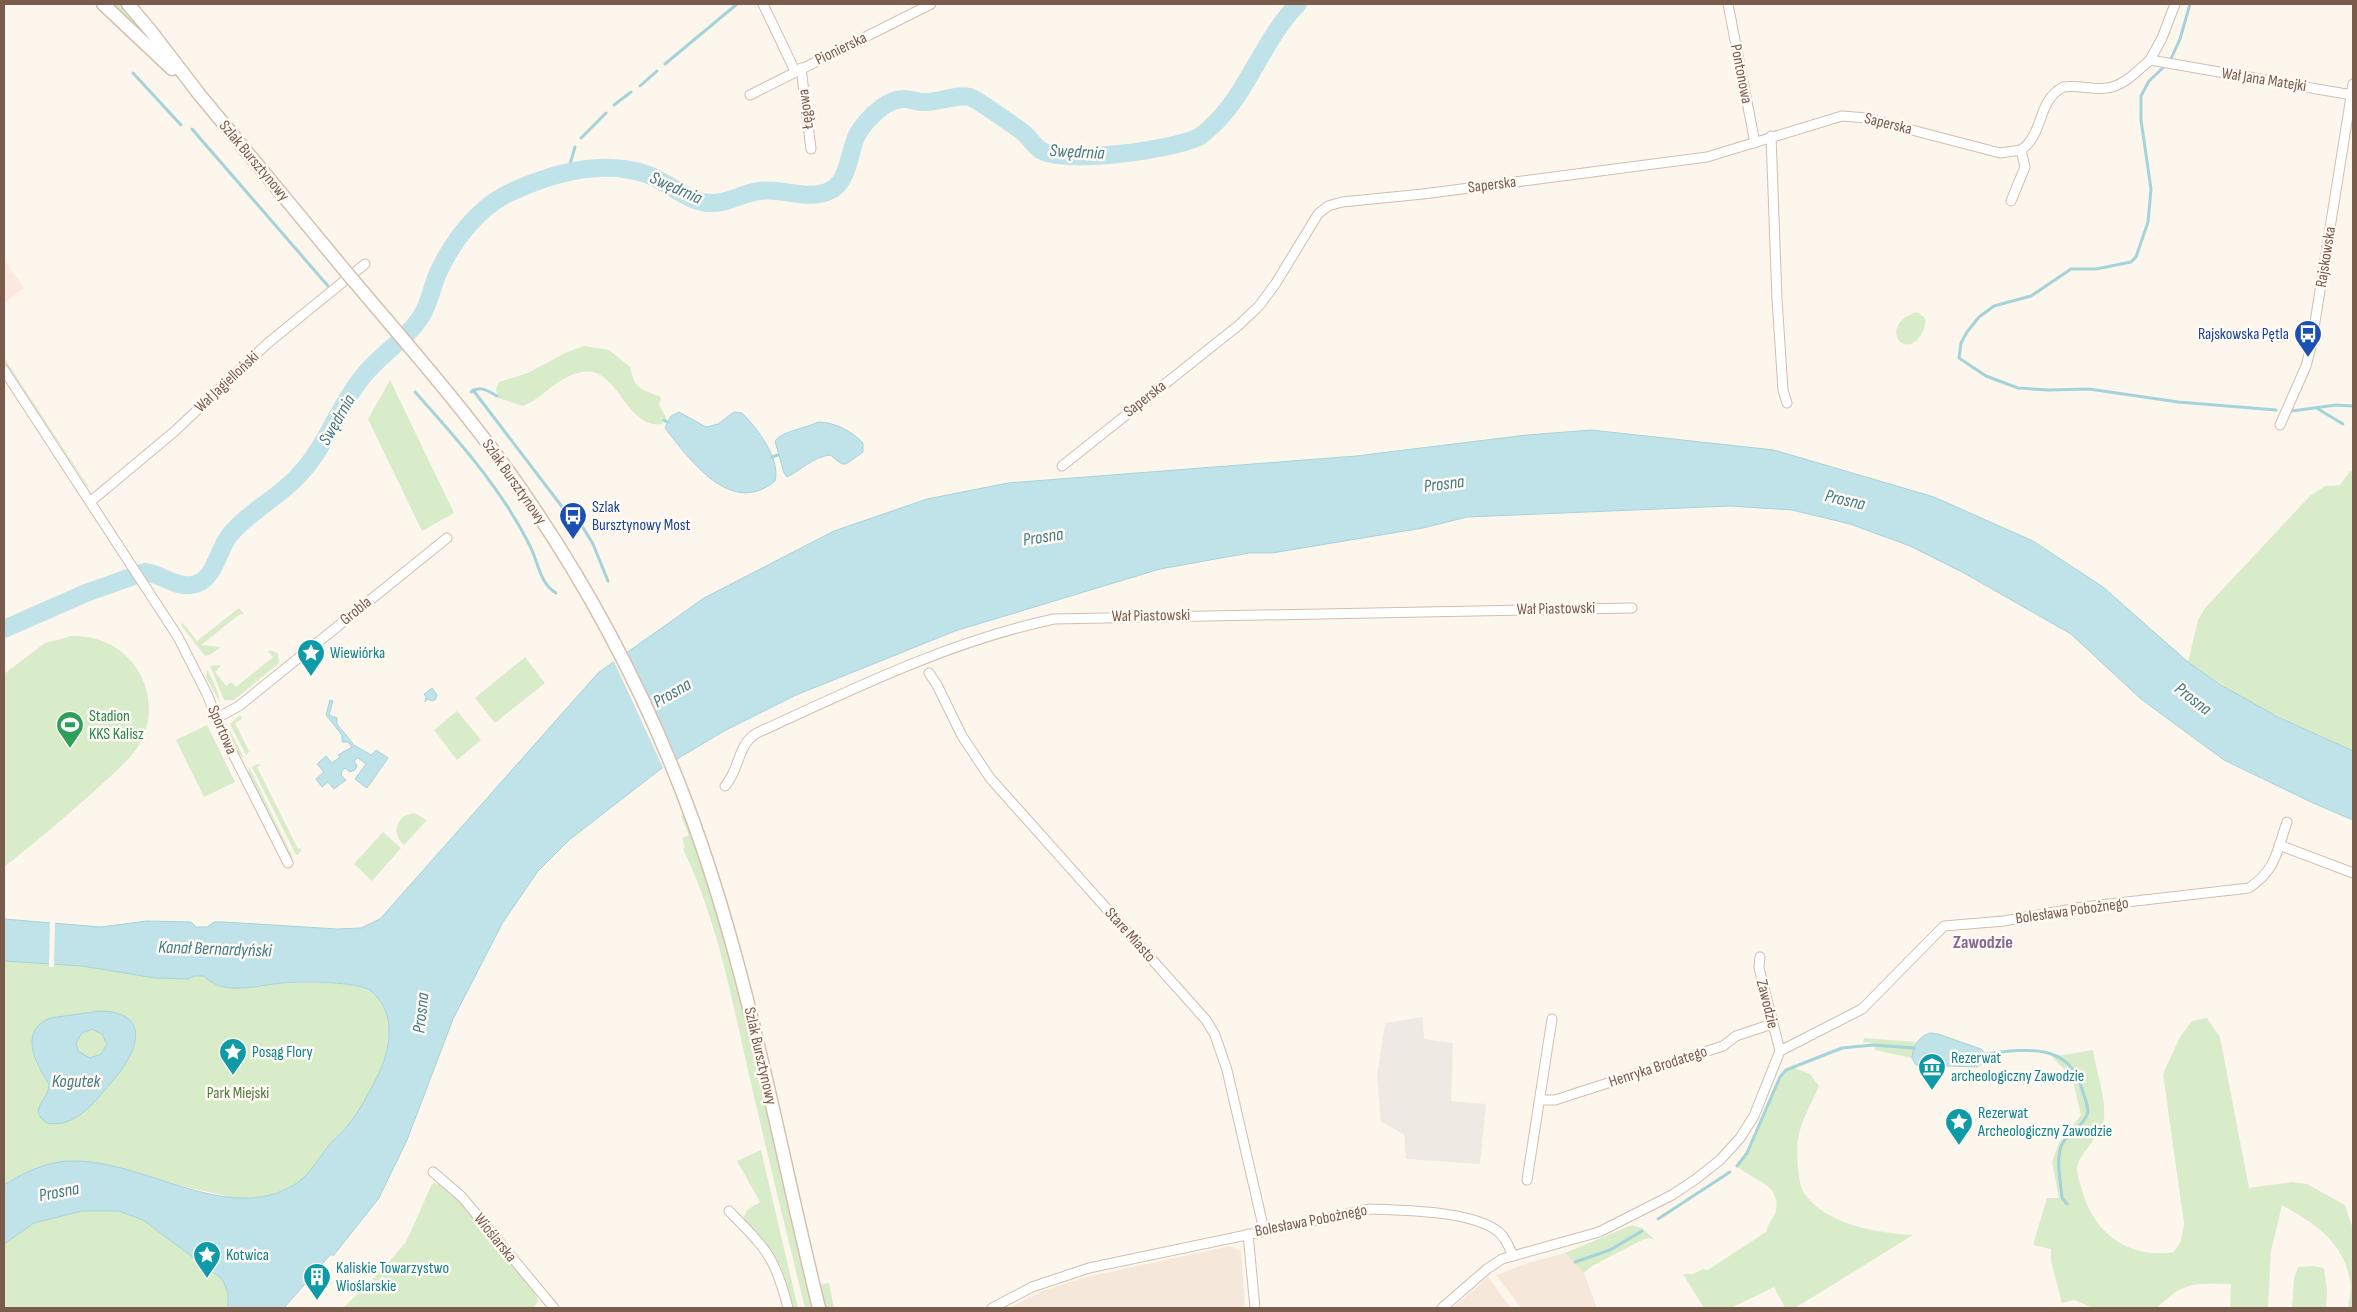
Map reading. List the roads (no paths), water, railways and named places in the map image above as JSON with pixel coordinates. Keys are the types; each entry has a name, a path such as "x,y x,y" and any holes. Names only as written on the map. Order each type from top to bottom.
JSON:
{"main road":[{"name":"Szlak Bursztynowy","path":"103,4 198,94"},
{"name":"Szlak Bursztynowy","path":"128,4 161,43 198,94 482,436 562,552 614,643 645,704 687,803 720,899 737,961 820,1308"}],"street":[{"name":"Łęgowa","path":"763,4 798,70 811,149"},
{"name":"Pionierska","path":"750,95 931,4"},
{"name":"Pontonowa","path":"1728,4 1755,144"},
{"path":"2011,201 2025,167 2021,150 2034,137 2046,103 2053,93 2069,86 2107,89 2125,82 2154,61 2174,4"},
{"name":"Wał Jana Matejki","path":"2154,61 2352,95"},
{"name":"Rajskowska","path":"2280,425 2306,366 2311,347 2353,84"},
{"name":"Saperska","path":"1062,466 1240,325 1259,306 1276,283 1310,223 1328,206 1342,202 1423,194 1707,157 1755,144 1771,136 1831,118 1853,115 2000,153 2021,150"},
{"path":"1771,136 1777,299 1784,390 1787,403"},
{"name":"Wał Jagielloński","path":"90,502 175,432 268,343 365,264"},
{"path":"4,370 90,502"},
{"name":"Sportowa","path":"90,502 153,598 189,658 238,766 288,863"},
{"name":"Grobla","path":"216,718 239,706 447,538"},
{"name":"Wał Piastowski","path":"726,786 735,773 745,742 757,733 857,687 944,652 1033,623 1054,619 1632,608"},
{"name":"Stare Miasto","path":"929,673 937,685 962,736 990,778 1206,1020 1215,1035 1227,1070 1264,1230"},
{"name":"Bolesława Pobożnego","path":"1780,1050 1862,1009 1944,926 1955,923 2004,920 2083,907 2238,891 2249,888 2268,872 2275,861 2287,822"},
{"path":"2279,845 2353,873"},
{"name":"Zawodzie","path":"1760,957 1759,968 1780,1050"},
{"path":"1527,1180 1552,1019"},
{"name":"Henryka Brodatego","path":"1540,1100 1555,1100 1723,1046 1736,1036 1772,1024"},
{"path":"1442,1308 1502,1259 1599,1232 1672,1195 1696,1179 1720,1160 1740,1138 1754,1116 1780,1050"},
{"name":"Wioślarska","path":"433,1172 462,1197 554,1308"},
{"name":"Bolesława Pobożnego","path":"992,1308 1032,1287 1089,1268 1370,1209 1404,1210 1476,1220 1497,1230 1513,1256"},
{"path":"729,1211 761,1243 773,1260 781,1280 788,1308"},
{"path":"1248,1234 1255,1308"},
{"path":"540,1308 547,1300"}],"water":[{"path":"679,412 706,427 718,424 734,412 742,413 761,435 771,454 776,472 775,481 759,491 743,493 727,489 712,480 686,455 665,428 671,416"},
{"path":"818,422 836,425 854,435 863,443 863,452 846,464 842,464 830,455 824,456 787,477 784,473 775,441 789,432"},
{"path":"1591,430 1774,450 1934,497 2033,541 2103,587 2188,662 2221,685 2276,716 2353,751 2353,820 2224,760 2141,699 2071,634 1964,573 1910,546 1850,524 1792,510 1730,506 1467,517 1423,528 1272,553 1249,553 1160,569 955,631 796,695 724,731 662,768 569,840 538,871 503,922 453,1019 407,1140 379,1198 333,1256 331,1254 284,1308 228,1308 228,1292 222,1279 143,1220 119,1211 82,1211 34,1223 4,1244 4,1185 30,1171 52,1163 88,1162 118,1167 210,1194 240,1198 269,1195 297,1183 314,1166 330,1143 347,1127 364,1102 381,1070 387,1049 389,1027 383,1006 377,997 369,990 358,986 337,983 300,982 231,988 212,982 204,976 194,976 189,979 155,978 82,966 4,961 4,919 101,927 147,921 191,922 196,927 207,927 214,922 224,922 337,929 361,928 380,919 598,673 704,598 834,531 927,499 1008,483 1356,456 1527,435"},
{"path":"432,688 437,695 436,699 433,701 427,699 425,702 426,697 424,694"},
{"path":"330,700 333,701 329,715 337,718 337,724 354,745 371,755 376,750 388,758 367,788 355,779 366,764 358,758 354,761 357,766 355,770 350,772 345,768 341,775 346,780 334,789 328,782 322,787 316,779 324,772 317,764 326,756 332,763 340,757 338,755 352,747 348,742 342,742 342,735 326,715"},
{"name":"Kogutek","path":"100,1011 117,1013 128,1018 134,1026 136,1035 130,1056 102,1094 78,1116 58,1124 47,1123 41,1118 39,1113 40,1104 46,1095 49,1084 35,1058 32,1040 34,1032 40,1024 50,1018","holes":["92,1029 102,1034 107,1044 101,1054 90,1058 78,1051 76,1043 82,1033"]},
{"path":"1930,1033 1981,1049 1986,1054 1985,1062 1977,1067 1916,1065 1912,1058 1915,1046 1922,1037"}],"waterway":[{"path":"665,64 737,4"},
{"name":"Swędrnia","path":"4,629 86,593 145,572 183,585 196,584 208,576 229,536 245,520 298,476 317,452 364,375 402,339 422,315 436,278 458,238 486,208 507,194 540,180 593,168 629,170 646,174 688,197 706,203 721,202 768,190 806,195 824,193 833,189 846,172 854,142 865,123 882,107 900,99 931,102 964,96 970,97 1022,132 1042,151 1055,155 1096,156 1120,154 1145,151 1186,142 1199,137 1224,114 1275,33 1298,4"},
{"path":"2170,61 2180,39 2190,4"},
{"path":"2166,65 2149,81 2141,96 2141,120 2151,189 2148,222 2136,257 2131,262 2096,269 2071,269 2031,296 1994,306 1979,317 1967,332 1961,343 1959,358 1986,376 2018,388 2048,390 2089,389 2178,402 2276,410"},
{"path":"640,86 657,71"},
{"path":"133,73 181,125"},
{"path":"614,105 631,92"},
{"path":"581,138 606,113"},
{"path":"192,129 328,286"},
{"path":"568,171 575,147"},
{"path":"471,392 481,389 497,396"},
{"path":"473,390 563,508 579,521 593,544 608,581"},
{"path":"415,392 492,484 518,523 532,550 542,577 550,589 556,593"},
{"path":"2292,411 2336,405 2353,406"},
{"path":"2318,409 2343,424"},
{"path":"772,457 778,455"},
{"path":"1737,1166 1747,1153 1780,1077 1786,1070 1842,1048 1873,1045 1914,1048"},
{"path":"1986,1054 2030,1050 2044,1052 2056,1056 2067,1063 2076,1074 2088,1112 2083,1122 2064,1141 2059,1153 2062,1198 2067,1204"},
{"path":"1658,1219 1730,1172"},
{"path":"1575,1262 1610,1250 1642,1231"}],"place":[{"name":"Rajskowska Pętla","path":"2308,358"},
{"name":"Szlak Bursztynowy Most","path":"573,540"},
{"name":"Wiewiórka","path":"311,677"},
{"name":"Stadion KKS Kalisz","path":"70,749"},
{"name":"Posąg Flory","path":"233,1076"},
{"name":"Rezerwat archeologiczny Zawodzie","path":"1932,1091"},
{"name":"Rezerwat Archeologiczny Zawodzie","path":"1959,1146"},
{"name":"Kotwica","path":"207,1279"},
{"name":"Kaliskie Towarzystwo Wioślarskie","path":"317,1301"}],"district":[{"name":"Zawodzie","path":"1983,942"}],"water label":[{"name":"Prosna","path":"1444,484"},
{"name":"Prosna","path":"1845,500"},
{"name":"Prosna","path":"1043,537"},
{"name":"Prosna","path":"672,693"},
{"name":"Prosna","path":"2193,699"},
{"name":"Kanał Bernardyński","path":"215,949"},
{"name":"Prosna","path":"421,1013"},
{"name":"Prosna","path":"59,1192"}],"park label":[{"name":"Park Miejski","path":"238,1093"}]}
